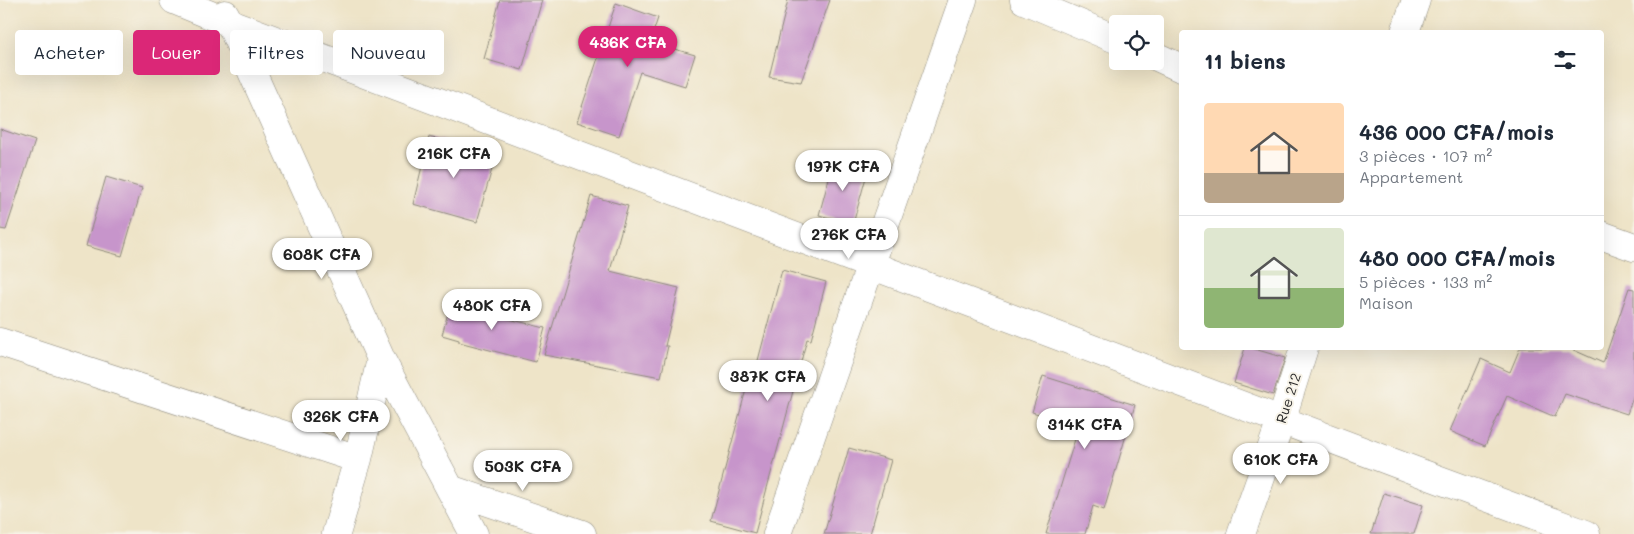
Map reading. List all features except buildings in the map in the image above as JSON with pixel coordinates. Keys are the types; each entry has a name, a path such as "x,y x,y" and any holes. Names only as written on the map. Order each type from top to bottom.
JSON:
{"street":[{"path":"174,0 870,266 1586,534"},
{"path":"216,0 230,23 381,359 474,534"},
{"path":"777,534 963,0"},
{"path":"1024,0 1109,36"},
{"path":"1406,30 1416,0"},
{"path":"1164,60 1179,67"},
{"path":"1604,235 1634,247"},
{"path":"0,342 358,459"},
{"name":"Rue 212","path":"1241,534 1303,350"},
{"path":"336,534 358,459 381,359"},
{"path":"450,489 582,534"}]}
